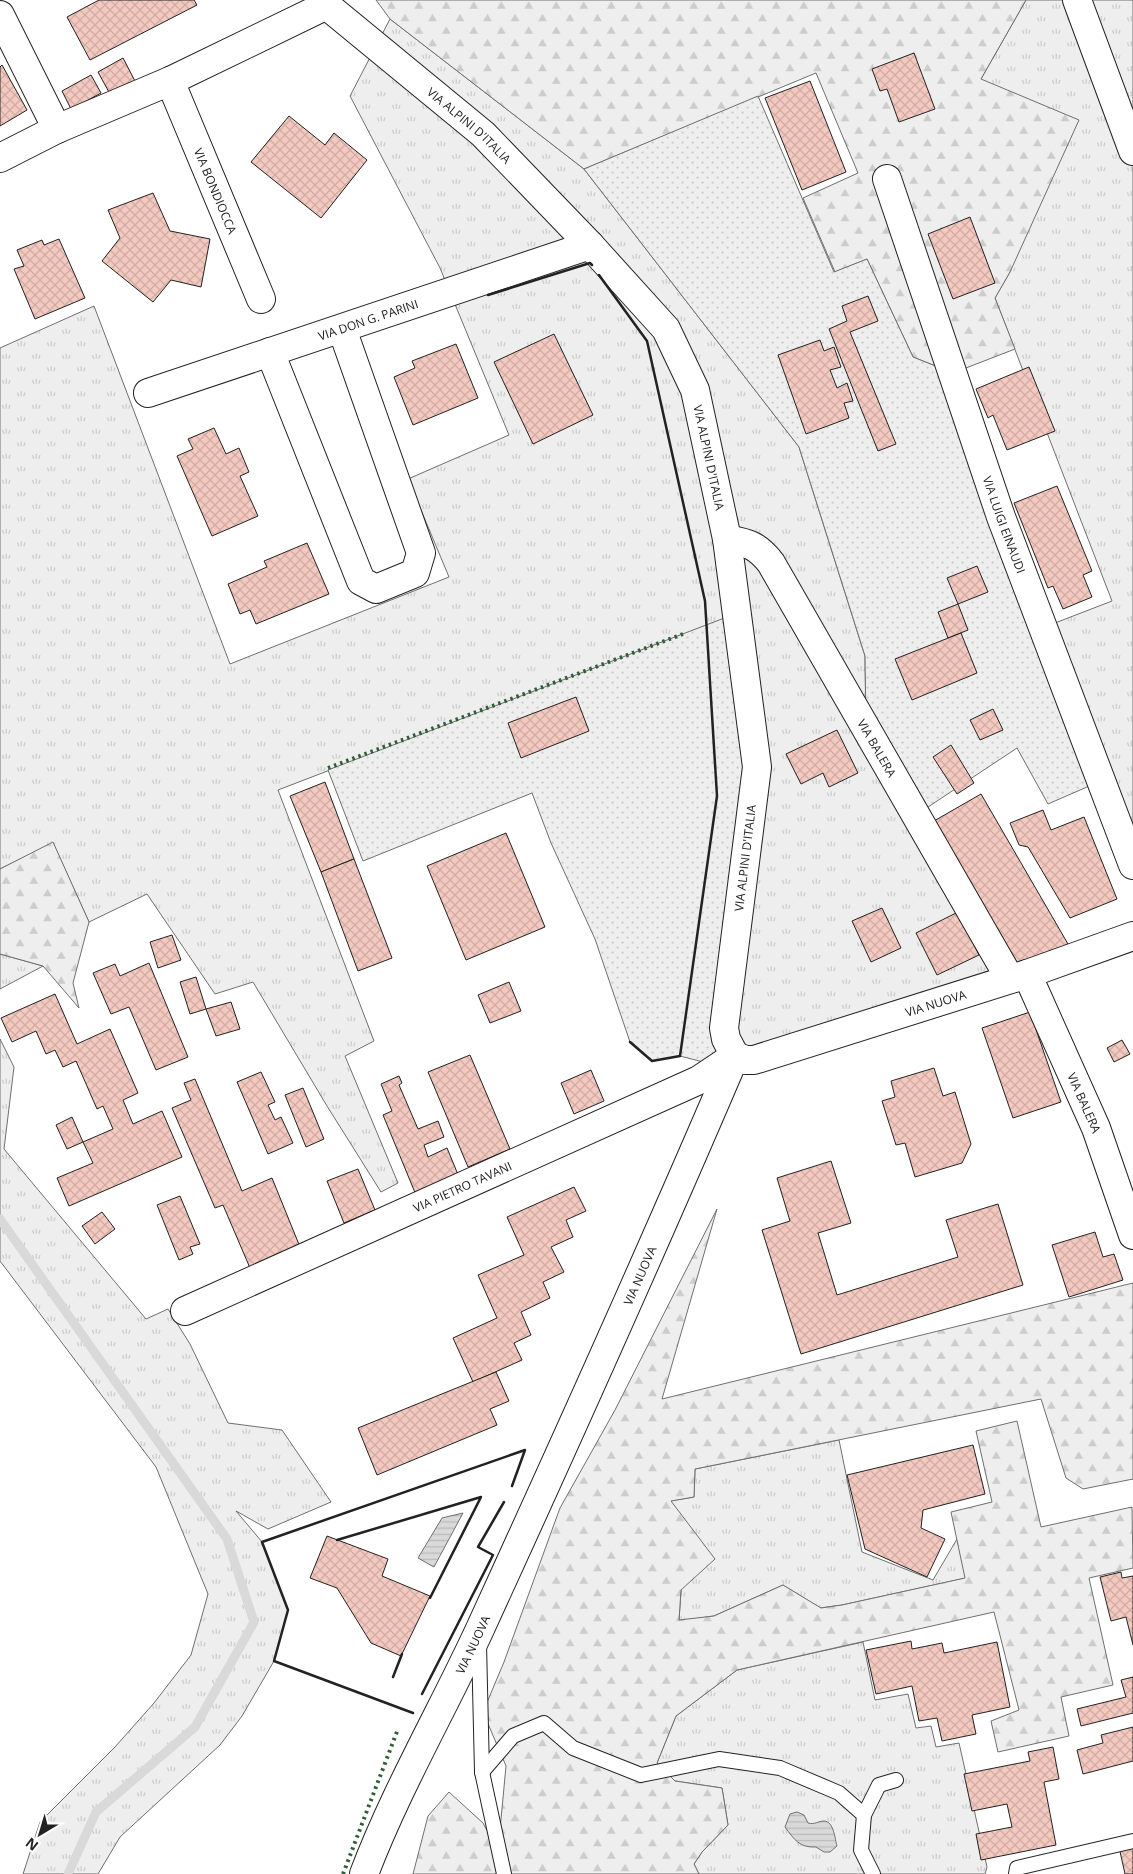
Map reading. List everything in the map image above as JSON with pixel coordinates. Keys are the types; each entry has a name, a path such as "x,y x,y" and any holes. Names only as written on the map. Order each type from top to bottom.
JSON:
{"street":[{"path":"1077,0 1133,151"},
{"path":"0,158 58,129 170,81 324,2"},
{"name":"VIA ALPINI D'ITALIA","path":"324,2 483,134 590,245 666,329 694,390 727,538 757,767 724,1028 726,1039 735,1056"},
{"path":"0,15 58,129"},
{"name":"VIA BONDIOCCA","path":"170,81 261,299"},
{"name":"VIA LUIGI EINAUDI","path":"887,179 1001,517 1133,865"},
{"name":"VIA DON G. PARINI","path":"148,393 590,245"},
{"path":"270,352 361,581 376,589 415,573 421,552 342,329"},
{"name":"VIA BALERA","path":"727,538 750,543 762,551 771,562 1019,977 1096,1128 1133,1235"},
{"name":"VIA NUOVA","path":"364,1874 378,1836 479,1631 678,1188 735,1056 746,1060 754,1060 1019,977 1133,936"},
{"name":"VIA PIETRO TAVANI","path":"185,1311 699,1080 735,1056"}],"lane":[{"path":"479,1631 482,1772 504,1874"},
{"path":"482,1772 513,1736 544,1723 573,1748 641,1775 719,1759 780,1768 839,1793 864,1815"},
{"path":"874,1874 861,1850 864,1815 879,1785 896,1780"},
{"path":"1016,1874 1018,1868 1133,1841"}],"green space":[{"path":"376,0 1026,0 981,79 1079,120 1010,272 995,298 1015,349 953,373 913,357 867,259 835,272 803,198 858,173 816,73 584,169 390,19"},
{"path":"1026,0 1133,0 1133,858 1042,628 1112,601 995,298 1010,272 981,79"},
{"path":"390,19 584,169 799,447 865,656 866,728 1011,973 726,1068 739,613 278,790 374,1041 345,1056 398,1183 381,1192 253,982 215,994 147,894 89,922 53,843 0,869 0,348 94,306 230,664 449,577 408,479 509,435 440,268 350,96"},
{"path":"758,96 834,272 867,259 913,357 953,373 1103,780 1048,804 1017,748 919,813 866,728 865,656 799,447 584,169"},
{"path":"740,612 756,768 726,1068 680,1056 652,1061 630,1042 595,939 551,843 532,793 363,861 328,770"},
{"path":"53,842 89,922 73,983 79,1008 43,966 0,954 0,869"},
{"path":"0,954 43,966 0,989"},
{"path":"0,1039 14,1067 4,1149 146,1319 168,1309 190,1344 228,1423 282,1430 331,1502 268,1529 236,1511 262,1542 288,1610 274,1661 242,1716 220,1745 120,1837 98,1874 23,1874 40,1822 115,1747 154,1703 191,1655 208,1594 156,1467 0,1261"},
{"path":"717,1209 662,1399 1133,1283 1133,1479 1083,1489 1066,1478 1041,1399 695,1469 694,1497 671,1501 715,1559 681,1590 679,1620 714,1616 783,1585 821,1608 965,1578 951,1512 992,1502 976,1431 1017,1421 1041,1527 1132,1507 1133,1568 1089,1578 1113,1685 1061,1697 1069,1736 998,1752 991,1721 1019,1710 994,1612 737,1670 676,1716 657,1763 675,1781 722,1788 728,1825 702,1852 694,1864 699,1874 413,1874 428,1816 449,1792 483,1823 498,1851 506,1766 483,1712 504,1662 560,1508 615,1410"},
{"path":"839,1440 862,1552 933,1580 957,1539 966,1578 820,1608 783,1585 714,1616 679,1621 681,1590 670,1501 694,1497 695,1469"},
{"path":"863,1642 875,1700 908,1694 916,1728 931,1726 936,1747 959,1743 987,1867 985,1874 699,1874 694,1864 702,1852 728,1825 722,1788 675,1781 657,1763 676,1716 737,1670"}],"shaded area":[{"path":"463,1513 434,1567 418,1558 442,1518"},
{"path":"797,1812 804,1815 808,1823 813,1824 824,1821 830,1824 837,1846 830,1852 824,1852 816,1847 805,1846 798,1842 785,1827 790,1814"}],"building":[{"path":"99,0 194,0 197,5 90,60 67,17"},
{"path":"914,53 935,109 899,122 887,89 880,91 872,69"},
{"path":"123,58 135,81 110,94 98,72"},
{"path":"2,65 27,110 0,126 0,67"},
{"path":"91,75 101,93 79,105 74,115 62,91"},
{"path":"810,81 846,172 802,190 765,98"},
{"path":"289,116 325,145 334,133 367,160 321,218 251,162"},
{"path":"153,193 170,231 210,239 201,287 171,280 153,302 102,261 120,238 108,210"},
{"path":"970,217 995,283 953,299 928,234"},
{"path":"59,239 85,298 35,319 14,269 24,266 17,250 42,240 44,245"},
{"path":"868,296 878,321 850,332 896,444 878,451 829,329 847,321 842,306"},
{"path":"554,334 593,415 533,444 494,362"},
{"path":"820,340 824,351 834,347 841,367 830,370 837,388 847,383 853,401 844,403 849,418 806,434 778,355"},
{"path":"456,344 478,398 413,425 394,377 415,368 412,361"},
{"path":"1029,367 1055,431 1007,450 993,415 988,418 976,389"},
{"path":"214,428 226,454 239,448 249,472 240,476 258,516 212,536 177,456 193,449 188,439"},
{"path":"1057,486 1092,571 1083,575 1092,597 1063,609 1053,586 1048,588 1014,503"},
{"path":"307,543 329,594 256,624 250,610 240,614 228,584 267,567 264,561"},
{"path":"977,566 988,592 958,604 947,578"},
{"path":"958,604 968,630 948,638 938,612"},
{"path":"961,633 977,673 912,700 895,659"},
{"path":"576,697 589,731 521,758 508,723"},
{"path":"993,709 1003,730 980,740 970,720"},
{"path":"837,730 858,773 829,787 823,773 801,784 786,754"},
{"path":"951,745 974,783 957,794 933,757"},
{"path":"325,782 354,859 321,872 290,796"},
{"path":"981,794 1068,944 1022,971 934,821"},
{"path":"1043,810 1051,830 1084,817 1117,899 1070,918 1028,847 1019,845 1010,823"},
{"path":"506,833 545,927 466,960 427,866"},
{"path":"354,859 392,958 358,971 321,872"},
{"path":"882,908 901,948 871,962 852,921"},
{"path":"958,912 979,955 937,975 916,933"},
{"path":"172,935 181,960 158,968 150,942"},
{"path":"149,963 188,1057 156,1070 129,1007 111,1014 93,973 115,964 120,976"},
{"path":"196,977 206,1009 190,1014 180,982"},
{"path":"509,982 521,1011 490,1023 478,995"},
{"path":"55,994 77,1044 110,1029 138,1093 123,1100 133,1124 162,1111 182,1157 69,1206 57,1178 93,1163 83,1142 113,1129 103,1106 97,1109 76,1061 63,1067 55,1050 46,1054 36,1031 12,1042 1,1018"},
{"path":"231,1002 240,1029 216,1036 206,1009"},
{"path":"1030,1012 1061,1102 1013,1118 982,1028"},
{"path":"1122,1040 1130,1054 1114,1062 1107,1048"},
{"path":"470,1055 510,1149 468,1167 428,1072"},
{"path":"934,1068 943,1096 955,1092 971,1144 962,1163 915,1177 905,1143 896,1145 882,1101 895,1097 891,1081"},
{"path":"591,1070 604,1101 574,1114 561,1083"},
{"path":"261,1072 275,1102 268,1105 275,1120 281,1117 293,1143 268,1154 237,1082"},
{"path":"399,1076 402,1083 399,1085 418,1129 438,1121 444,1137 424,1145 428,1157 447,1148 459,1177 416,1195 383,1115 392,1111 381,1084"},
{"path":"195,1079 242,1191 272,1178 300,1247 250,1268 223,1205 215,1208 172,1108 191,1100 184,1083"},
{"path":"303,1088 324,1139 306,1147 285,1095"},
{"path":"72,1117 83,1142 67,1149 56,1125"},
{"path":"831,1161 851,1223 818,1233 837,1295 958,1257 946,1220 998,1204 1023,1285 801,1354 762,1230 790,1221 777,1178"},
{"path":"358,1169 375,1210 344,1223 327,1181"},
{"path":"574,1187 586,1211 566,1220 573,1237 551,1247 564,1272 543,1282 550,1298 521,1312 531,1335 514,1343 522,1360 473,1382 453,1338 497,1318 478,1275 524,1255 507,1217"},
{"path":"180,1196 200,1244 190,1247 193,1254 179,1260 157,1205"},
{"path":"102,1212 115,1229 95,1244 82,1226"},
{"path":"1095,1232 1103,1257 1114,1254 1123,1280 1069,1297 1052,1245"},
{"path":"496,1372 509,1401 490,1409 497,1425 377,1475 358,1428"},
{"path":"973,1445 985,1494 923,1510 921,1528 945,1539 927,1577 865,1549 847,1475"},
{"path":"327,1536 388,1559 382,1576 430,1596 401,1656 371,1643 337,1588 310,1578"},
{"path":"1121,1572 1122,1578 1133,1576 1133,1645 1126,1617 1111,1621 1100,1577"},
{"path":"911,1641 912,1649 942,1643 944,1653 997,1642 1010,1707 972,1715 976,1734 942,1741 937,1718 919,1721 912,1686 876,1694 866,1650"},
{"path":"1133,1677 1133,1713 1081,1726 1077,1709 1126,1697 1121,1680"},
{"path":"1133,1727 1133,1761 1083,1774 1077,1750 1103,1743 1101,1735"},
{"path":"1053,1747 1059,1779 1044,1782 1056,1845 981,1860 976,1834 1012,1827 1007,1804 972,1811 964,1774 1030,1761 1028,1752"},
{"path":"1133,1844 1133,1874 1125,1874 1119,1847"}],"waterway":[{"path":"0,1219 227,1539 254,1622 195,1727 96,1812 68,1874"}],"hedge":[{"path":"328,768 683,634"},
{"path":"343,1874 398,1729"}],"wall":[{"path":"488,295 590,263 592,265"},
{"path":"599,275 647,341 705,601 717,796 680,1056 652,1061 630,1042"},
{"path":"413,1713 274,1661 288,1610 262,1542 525,1450 512,1486"},
{"path":"337,1540 481,1497 430,1598"},
{"path":"422,1694 493,1555 478,1547 504,1502"},
{"path":"393,1677 402,1654"}]}
